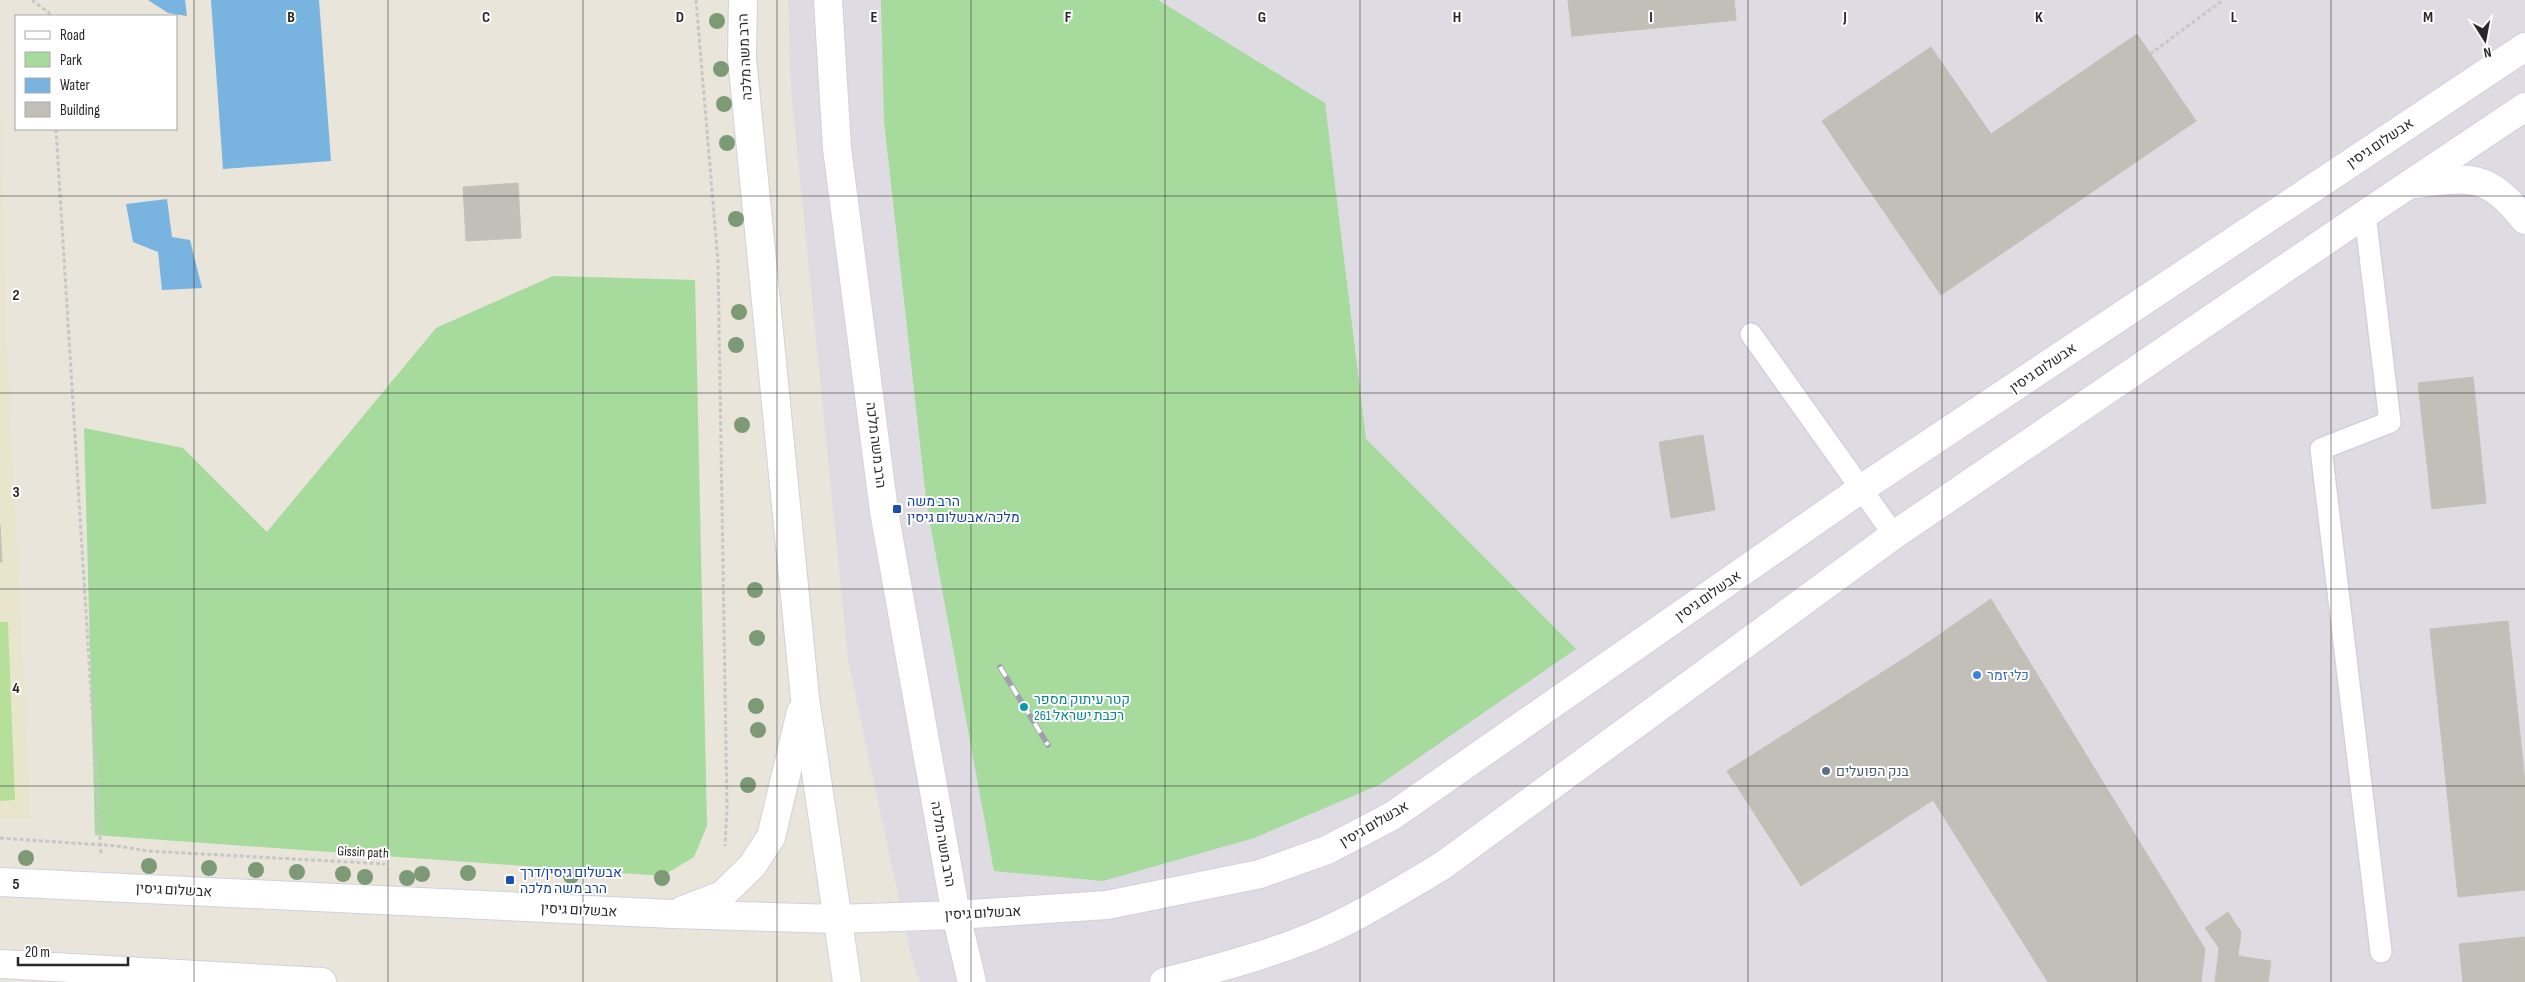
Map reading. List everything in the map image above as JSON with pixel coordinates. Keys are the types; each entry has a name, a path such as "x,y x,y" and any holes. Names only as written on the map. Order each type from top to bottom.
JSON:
{"street":[{"name":"הרב משה מלכה","path":"743,0 742,58 804,698 847,982"},
{"name":"הרב משה מלכה","path":"828,0 837,148 884,511 956,915 972,982"},
{"name":"אבשלום גיסין","path":"0,882 673,914 836,919 956,915 1108,905 1260,874 1327,850 1392,816 1861,489 2525,46"},
{"path":"1164,982 1297,943 1374,907 1442,866 1894,535 2525,107"},
{"path":"2408,185 2453,178 2476,180 2496,190 2525,220"},
{"path":"673,914 722,895 752,866 771,837 804,698"},
{"path":"0,964 322,982"}],"lane":[{"path":"2365,214 2390,422 2321,450 2381,952"},
{"path":"1751,334 1894,535"}],"path":[{"path":"32,0 50,15"},
{"path":"696,0 718,262 727,809 722,895"},
{"path":"2150,54 2223,0"},
{"path":"56,130 103,887"},
{"name":"Gissin path","path":"0,838 101,845 148,851 386,864"}],"shaded area":[{"path":"788,0 2525,0 2525,982 920,982 911,956 848,660 791,89"},
{"path":"0,87 7,349 31,818 0,818"}],"green space":[{"path":"881,0 1158,0 1325,103 1366,439 1576,649 1379,785 1254,838 1103,881 994,871 927,507 884,121"},
{"path":"553,276 695,280 707,826 694,857 662,876 95,835 84,428 183,448 267,532 436,328"},
{"path":"0,622 8,622 15,800 0,801"}],"water":[{"path":"148,0 185,0 187,16 168,13"},
{"path":"211,0 319,0 331,161 223,169"},
{"path":"167,199 172,237 190,240 202,288 162,290 158,252 133,242 126,204"}],"building":[{"path":"1568,0 1734,0 1736,20 1572,36"},
{"path":"1568,0 1734,0 1736,20 1572,36"},
{"path":"2137,34 2196,121 1941,295 1822,121 1931,47 1991,134"},
{"path":"518,183 521,238 466,241 463,187"},
{"path":"2473,377 2486,503 2432,509 2418,383"},
{"path":"1703,435 1715,510 1671,518 1659,442"},
{"path":"0,525 2,562 0,562"},
{"path":"1991,599 2205,949 2201,982 2048,982 1933,800 1801,886 1727,771 1914,652"},
{"path":"2508,621 2525,782 2525,890 2458,897 2430,629"},
{"path":"2228,912 2241,932 2238,956 2271,961 2268,982 2215,982 2219,948 2205,928"},
{"path":"2525,937 2525,982 2463,982 2459,944"}],"railway":[{"path":"1000,667 1048,745"}],"place":[{"name":"הרב משה מלכה/אבשלום גיסין","path":"897,509"},
{"name":"כלי זמר","path":"1977,675"},
{"name":"קטר עיתוק מספר 261 רכבת ישראל","path":"1024,707"},
{"name":"בנק הפועלים","path":"1826,771"},
{"name":"אבשלום גיסין/דרך הרב משה מלכה","path":"510,880"}]}
